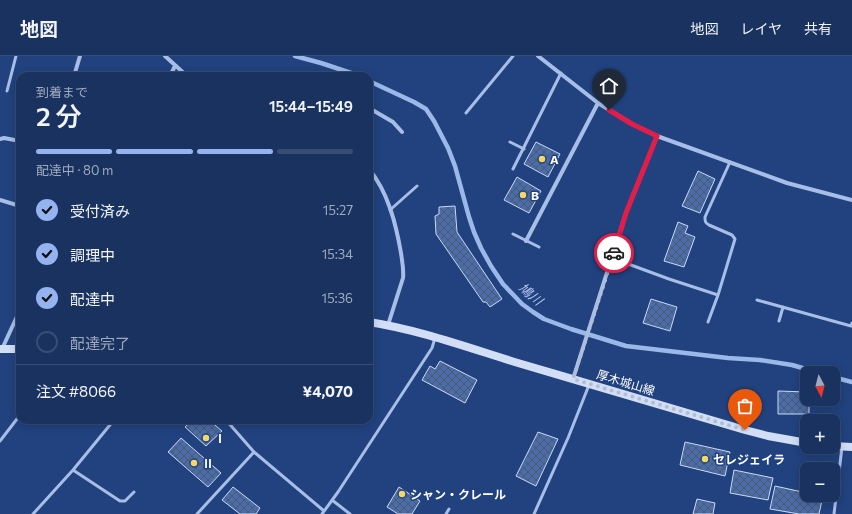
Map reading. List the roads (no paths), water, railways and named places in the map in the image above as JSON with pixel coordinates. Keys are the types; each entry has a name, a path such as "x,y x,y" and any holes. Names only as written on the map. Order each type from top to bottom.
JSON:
{"main road":[{"name":"厚木城山線","path":"373,323 388,325 436,338 745,430 800,442"},
{"path":"1,349 16,349"},
{"path":"840,446 852,447"}],"street":[{"path":"75,72 80,56"},
{"path":"165,56 182,72"},
{"path":"538,56 598,103 632,124 657,136 787,183 852,200"},
{"path":"172,72 175,66"},
{"path":"526,241 598,103"},
{"path":"373,110 393,122 402,132"},
{"path":"573,379 626,213 657,136"},
{"path":"0,139 4,138 16,141"},
{"path":"373,175 381,187 390,210 400,247 404,272 388,325"},
{"path":"0,200 16,205"},
{"path":"1,349 16,318"}],"lane":[{"path":"7,91 16,56"},
{"path":"466,112 513,56"},
{"path":"513,170 561,73"},
{"path":"510,142 524,149"},
{"path":"708,322 735,239 732,235 706,223 705,217 730,162"},
{"path":"390,210 417,186"},
{"path":"513,234 539,248"},
{"path":"612,258 718,295"},
{"path":"757,300 852,325"},
{"path":"779,321 783,307"},
{"path":"230,424 254,452 323,512 338,492 432,348 436,338"},
{"path":"534,514 590,384"},
{"path":"0,441 16,420"},
{"path":"33,514 111,424"},
{"path":"197,514 254,452"},
{"path":"834,514 837,454"},
{"path":"72,470 120,501 125,501 134,492"},
{"path":"332,500 350,514"},
{"path":"446,514 449,509"}],"waterway":[{"name":"鳩川","path":"295,56 348,72"},
{"name":"鳩川","path":"373,83 426,109 448,148 455,166 469,217 481,248 503,284 522,304 533,312 544,319 571,329 626,346 728,358 760,360 800,367"},
{"name":"鳩川","path":"840,379 852,382"}],"place":[{"name":"A","path":"542,159"},
{"name":"B","path":"523,195"},
{"name":"Ⅰ","path":"206,438"},
{"name":"セレジェイラ","path":"705,459"},
{"name":"Ⅱ","path":"194,463"},
{"name":"シャン・クレール","path":"402,494"}]}
